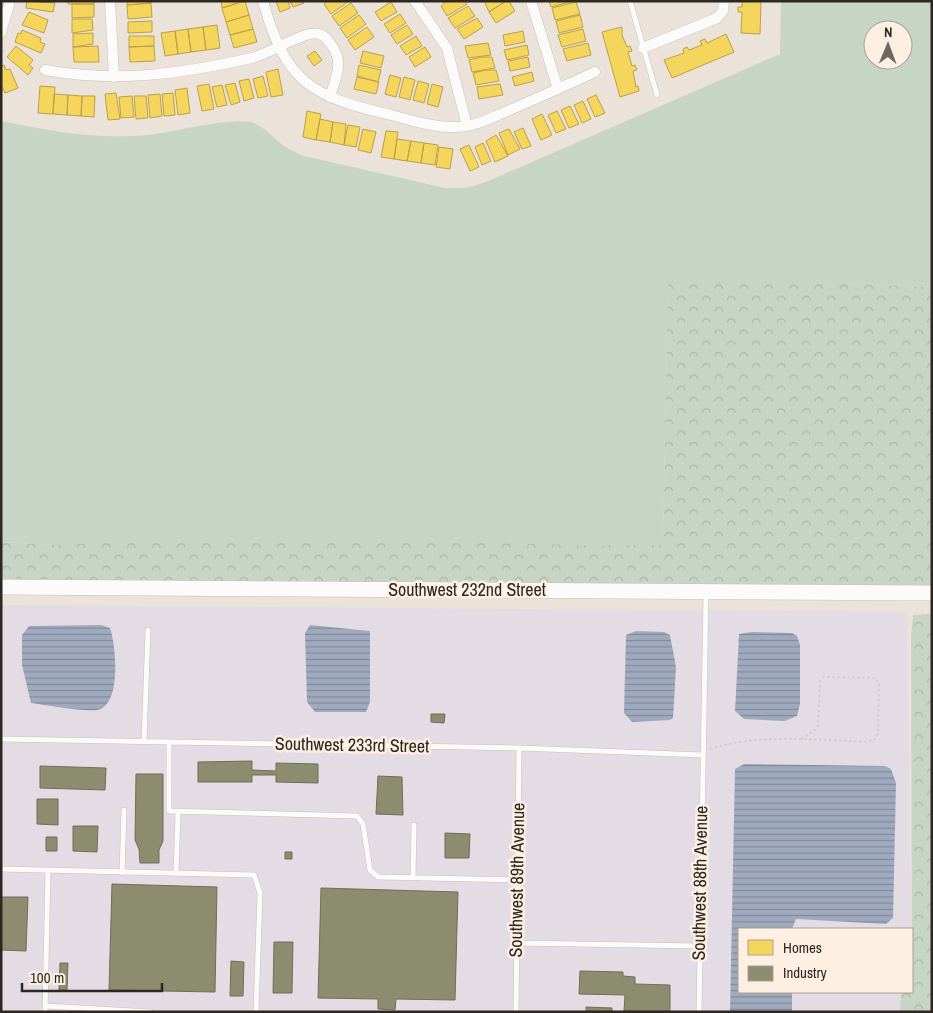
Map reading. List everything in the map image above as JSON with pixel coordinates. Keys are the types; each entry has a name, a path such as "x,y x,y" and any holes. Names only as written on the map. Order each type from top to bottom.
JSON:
{"street":[{"path":"1,32 10,1"},
{"path":"110,1 114,77"},
{"path":"263,1 270,29 279,49 292,70 313,89 358,108 431,125 467,126 595,72"},
{"path":"415,1 447,48 467,126"},
{"path":"531,1 558,89"},
{"path":"643,48 717,18 723,11 724,1"},
{"path":"45,70 91,77 189,72 255,57 279,49 309,33 320,34 327,39 336,51 340,61 330,96"},
{"name":"Southwest 232nd Street","path":"1,587 932,593"}],"lane":[{"path":"630,1 657,95"},
{"name":"Southwest 88th Avenue","path":"699,1012 706,591"},
{"path":"144,741 148,630"},
{"name":"Southwest 233rd Street","path":"1,739 703,753"},
{"path":"169,742 169,811 357,816 363,824 370,870 378,877 516,880"},
{"name":"Southwest 89th Avenue","path":"516,1012 519,748"},
{"path":"122,872 124,810"},
{"path":"176,874 178,812"},
{"path":"413,878 414,826"},
{"path":"1,869 254,875 260,894 256,1012"},
{"path":"48,871 46,1009 151,1012"},
{"path":"516,943 699,946"}],"path":[{"path":"703,753 733,742 801,739 868,742 875,739 878,733 879,684 875,678 824,677 820,682 818,725 801,739"}],"shaded area":[{"path":"1,605 907,612 911,928 738,928 738,993 912,993 912,1012 1,1012"}],"green space":[{"path":"781,1 932,1 932,287 668,279 663,545 52,545 1,542 1,121 56,131 111,136 148,135 227,122 250,122 264,129 286,147 304,156 445,188 466,188 486,182 780,54"},
{"path":"668,278 932,287 932,587 1,582 1,542 52,545 239,537 576,545 663,545"},
{"path":"932,614 932,1012 900,1012 901,993 913,993 911,636 913,615"}],"water":[{"path":"101,625 110,628 115,660 114,687 105,706 97,710 91,710 31,703 22,665 22,635 29,626"},
{"path":"310,625 370,631 370,702 366,712 315,712 307,702 305,633"},
{"path":"636,631 664,632 670,635 676,667 673,718 670,720 632,722 624,713 626,635"},
{"path":"751,632 792,633 797,636 800,645 800,704 797,716 785,721 744,719 735,711 739,634"},
{"path":"744,764 885,766 891,769 896,783 893,918 886,924 796,919 792,928 738,928 738,993 792,993 792,1012 730,1012 735,769"}],"building: Homes":[{"path":"27,1 55,3 53,12 26,8"},
{"path":"68,1 94,1 94,4 68,4"},
{"path":"127,1 151,1 151,3 127,5"},
{"path":"221,1 237,1 235,4 222,8"},
{"path":"245,1 249,15 226,22 222,8"},
{"path":"276,1 288,1 290,8 280,12"},
{"path":"290,1 303,1 304,3 293,7"},
{"path":"328,1 349,1 331,14 324,4"},
{"path":"447,1 465,1 467,4 447,16 441,6"},
{"path":"484,1 506,1 489,12"},
{"path":"509,1 515,11 496,23 489,12"},
{"path":"549,1 573,1 551,7"},
{"path":"742,1 761,1 760,34 741,33 742,12 738,12 738,7 742,7"},
{"path":"391,2 397,12 381,21 375,12"},
{"path":"576,2 580,14 555,20 552,8"},
{"path":"151,3 152,17 128,19 127,5"},
{"path":"351,3 358,13 339,26 332,16"},
{"path":"72,4 94,4 94,17 72,18"},
{"path":"468,6 475,16 455,28 448,18"},
{"path":"29,12 48,20 44,33 22,25"},
{"path":"400,14 406,23 390,33 384,24"},
{"path":"249,15 253,29 230,35 226,22"},
{"path":"359,15 366,24 347,38 340,28"},
{"path":"580,15 583,27 559,33 556,21"},
{"path":"477,18 483,27 464,39 457,29"},
{"path":"72,19 92,19 93,30 72,33"},
{"path":"152,21 152,32 128,33 128,22"},
{"path":"217,25 220,48 206,50 203,27"},
{"path":"407,25 413,34 397,44 391,35"},
{"path":"203,27 206,50 191,52 188,29"},
{"path":"367,27 374,37 355,50 348,40"},
{"path":"622,27 622,35 627,47 630,46 632,51 628,52 632,66 635,65 637,70 633,71 636,87 638,86 639,91 620,97 602,32"},
{"path":"188,29 191,52 178,54 175,31"},
{"path":"253,29 257,42 234,48 230,35"},
{"path":"583,29 586,41 562,47 558,35"},
{"path":"22,30 41,38 40,42 45,44 41,53 15,42 18,33 21,34"},
{"path":"175,31 178,54 165,56 161,33"},
{"path":"523,31 525,42 505,46 503,35"},
{"path":"93,33 93,44 73,47 73,34"},
{"path":"726,34 734,52 672,78 664,60 684,53 683,49 687,47 689,50 702,45 700,41 705,39 707,43"},
{"path":"129,36 154,36 154,46 129,47"},
{"path":"416,36 422,46 406,55 400,46"},
{"path":"488,43 491,55 468,58 465,46"},
{"path":"588,43 591,55 567,61 563,49"},
{"path":"527,45 529,55 507,60 504,50"},
{"path":"16,46 33,60 29,65 33,68 28,75 7,57"},
{"path":"98,46 99,62 74,62 73,47"},
{"path":"154,46 155,61 130,62 129,47"},
{"path":"425,47 431,57 415,67 409,57"},
{"path":"315,51 322,60 314,66 307,56"},
{"path":"363,51 384,56 381,68 360,63"},
{"path":"492,57 495,68 472,72 469,60"},
{"path":"528,57 530,67 510,71 508,61"},
{"path":"4,65 6,70 10,69 18,88 5,93 1,85 1,66"},
{"path":"359,65 381,70 378,82 357,76"},
{"path":"278,69 283,95 271,97 266,72"},
{"path":"496,70 499,81 476,85 473,73"},
{"path":"532,72 534,81 515,86 512,77"},
{"path":"390,75 401,78 396,97 385,94"},
{"path":"263,76 268,96 258,98 253,79"},
{"path":"357,77 379,82 376,94 354,89"},
{"path":"404,77 415,80 410,100 399,97"},
{"path":"249,79 254,98 244,101 239,81"},
{"path":"418,81 429,84 424,103 413,100"},
{"path":"235,83 240,102 231,105 225,85"},
{"path":"209,84 214,109 202,111 197,86"},
{"path":"432,84 443,87 438,107 427,104"},
{"path":"500,84 503,95 479,99 477,87"},
{"path":"222,85 227,105 217,107 212,87"},
{"path":"40,86 55,87 53,114 38,113"},
{"path":"187,88 190,113 178,115 175,90"},
{"path":"116,93 120,119 108,120 105,94"},
{"path":"173,93 175,115 164,116 162,94"},
{"path":"54,94 68,95 67,115 53,114"},
{"path":"160,94 162,116 150,118 148,95"},
{"path":"68,95 82,96 81,116 67,115"},
{"path":"596,95 605,113 595,117 587,99"},
{"path":"82,96 95,96 94,117 81,116"},
{"path":"132,96 134,117 121,118 119,97"},
{"path":"134,96 146,96 148,118 136,119"},
{"path":"583,101 591,119 582,123 574,105"},
{"path":"570,106 579,124 569,128 561,110"},
{"path":"307,111 321,114 316,140 303,137"},
{"path":"557,111 566,129 556,133 548,115"},
{"path":"542,114 552,135 541,140 532,119"},
{"path":"320,119 333,122 330,142 316,140"},
{"path":"333,122 346,124 344,145 330,142"},
{"path":"348,125 360,127 356,147 344,145"},
{"path":"523,128 531,146 522,149 514,132"},
{"path":"363,129 376,132 371,153 358,150"},
{"path":"509,129 520,149 508,155 499,133"},
{"path":"386,131 398,132 394,159 381,157"},
{"path":"496,135 508,156 495,162 486,141"},
{"path":"397,139 411,141 407,161 394,159"},
{"path":"411,141 424,143 421,163 407,161"},
{"path":"424,143 438,145 435,165 421,163"},
{"path":"483,143 491,161 482,165 475,147"},
{"path":"469,145 479,167 470,171 460,149"},
{"path":"439,147 453,149 450,169 436,167"}],"building: Industry":[{"path":"431,714 445,714 444,723 431,722"},
{"path":"252,761 252,770 276,771 276,763 318,764 318,783 276,782 276,775 252,775 252,782 198,782 198,762"},
{"path":"40,766 106,768 105,790 40,788"},
{"path":"136,774 163,774 163,841 159,850 159,863 140,863 139,849 135,840"},
{"path":"378,776 402,777 403,815 376,814"},
{"path":"37,799 58,799 58,825 37,824"},
{"path":"73,826 98,826 97,852 73,851"},
{"path":"445,833 470,834 469,858 445,858"},
{"path":"46,837 57,837 57,851 46,851"},
{"path":"285,852 292,852 292,859 285,859"},
{"path":"112,884 217,887 215,992 109,990"},
{"path":"321,888 458,892 455,1000 396,999 395,1010 378,1009 378,999 318,998"},
{"path":"1,897 28,897 26,951 1,950"},
{"path":"274,942 293,942 292,993 273,993"},
{"path":"231,961 244,962 243,996 230,996"},
{"path":"60,963 68,963 67,990 59,990"},
{"path":"580,971 623,972 623,976 635,977 635,984 670,985 670,1012 624,1011 625,995 579,994"},
{"path":"586,1007 612,1008 612,1012 586,1012"}]}
